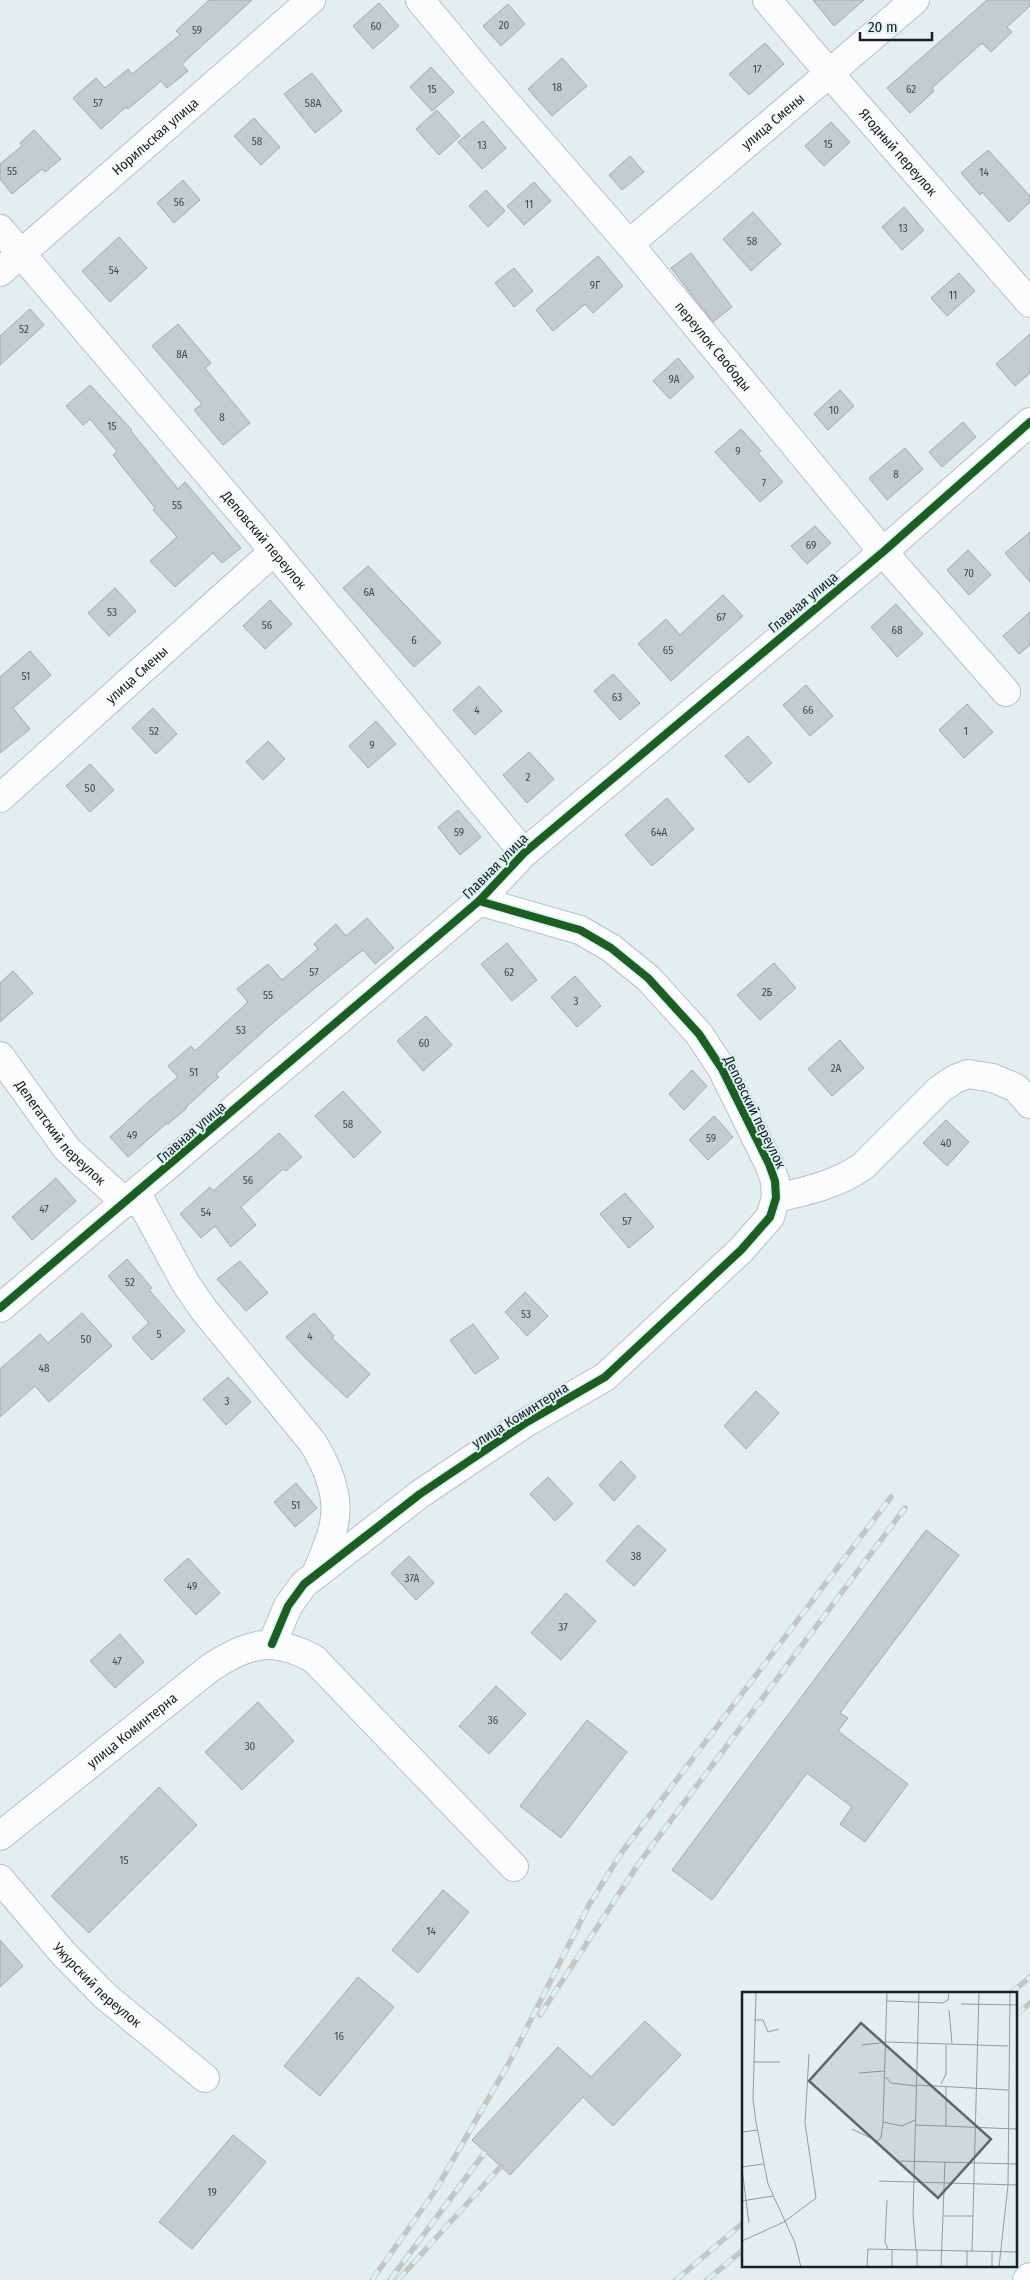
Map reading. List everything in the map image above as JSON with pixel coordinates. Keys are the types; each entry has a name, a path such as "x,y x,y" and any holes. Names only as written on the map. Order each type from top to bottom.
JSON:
{"street":[{"name":"Норильская улица","path":"0,272 311,0"},
{"name":"переулок Свободы","path":"420,0 629,244 883,552 1006,692"},
{"name":"Ягодный переулок","path":"767,0 1030,303"},
{"name":"улица Смены","path":"629,244 915,0"},
{"name":"Деповский переулок","path":"0,229 274,551 524,852"},
{"name":"Главная улица","path":"0,1308 479,901 524,852 883,552 1030,422"},
{"name":"улица Смены","path":"0,798 274,551"},
{"name":"Деповский переулок","path":"479,901 580,930 611,948 648,978 699,1034 722,1069 769,1164 775,1181 776,1198"},
{"name":"Делегатский переулок","path":"0,1056 67,1149 131,1198 204,1310 314,1443 325,1463 335,1504 334,1524 318,1572"},
{"path":"776,1198 832,1184 847,1177 862,1167 940,1089 955,1079 968,1074 993,1078 1016,1088 1030,1104"},
{"name":"улица Коминтерна","path":"272,1644 294,1596 318,1572 420,1494 527,1422 611,1372 741,1250 770,1217 776,1198"},
{"name":"улица Коминтерна","path":"0,1836 210,1668 229,1656 254,1646 272,1644 295,1648 314,1659 514,1867"},
{"name":"Ужурский переулок","path":"0,1879 63,1953 105,1996 205,2078"},
{"path":"1027,2280 1030,2277"}],"building":[{"path":"209,0 252,0 182,64 188,71 167,88 161,81 128,109 126,107 101,129 73,98 96,78 105,88 128,69 132,74 180,35 176,31"},
{"path":"813,0 864,0 834,26"},
{"path":"987,0 1030,0 1030,6 1007,27 1012,32 991,52 982,43 932,88 934,91 910,113 887,88"},
{"path":"379,3 399,26 373,49 353,26"},
{"path":"508,4 525,24 501,46 483,26"},
{"path":"765,43 784,64 749,95 729,74"},
{"path":"562,58 587,86 552,116 528,89"},
{"path":"431,67 454,92 432,111 410,87"},
{"path":"312,73 342,111 315,133 284,94"},
{"path":"437,110 460,136 439,155 416,129"},
{"path":"254,118 280,147 261,165 234,136"},
{"path":"483,121 506,148 482,169 458,142"},
{"path":"831,122 850,142 824,166 805,146"},
{"path":"34,130 61,159 45,172 42,169 12,194 0,179 0,164 22,146 20,143"},
{"path":"988,150 1030,196 1030,202 1009,222 982,192 980,195 961,173"},
{"path":"630,156 644,172 622,190 609,175"},
{"path":"183,180 200,200 174,223 157,203"},
{"path":"534,182 551,201 524,225 507,206"},
{"path":"486,190 505,211 488,227 469,206"},
{"path":"904,207 924,230 902,250 882,227"},
{"path":"753,212 781,244 751,271 723,239"},
{"path":"119,237 147,268 110,302 82,271"},
{"path":"691,253 732,307 713,322 671,268"},
{"path":"598,256 623,286 593,313 585,304 553,331 536,310"},
{"path":"514,268 533,291 514,307 495,283"},
{"path":"959,273 975,291 947,316 931,298"},
{"path":"30,309 44,325 0,365 0,336"},
{"path":"178,324 211,363 205,368 250,423 223,445 194,410 202,404 152,346"},
{"path":"1030,334 1030,373 1015,386 996,364"},
{"path":"678,358 694,377 670,399 653,381"},
{"path":"90,385 132,430 178,489 185,482 241,548 222,563 213,553 175,587 150,561 177,537 153,510 155,508 113,455 117,451 90,419 83,425 66,406"},
{"path":"840,390 854,406 828,430 814,414"},
{"path":"963,422 976,437 942,467 929,452"},
{"path":"741,429 761,451 758,453 783,482 760,502 715,452"},
{"path":"905,448 923,469 887,500 869,478"},
{"path":"815,526 831,543 807,564 791,546"},
{"path":"1030,532 1030,582 1005,553"},
{"path":"968,550 991,575 969,595 947,570"},
{"path":"368,566 441,643 414,667 343,588"},
{"path":"115,588 136,611 109,636 88,613"},
{"path":"723,595 743,616 671,681 638,644 666,619 680,635"},
{"path":"270,600 292,624 265,649 243,626"},
{"path":"896,604 923,634 897,657 871,627"},
{"path":"1030,612 1030,645 1019,654 1003,636"},
{"path":"30,651 51,675 13,708 30,729 0,753 0,677"},
{"path":"613,674 640,703 620,720 594,691"},
{"path":"806,685 833,716 810,736 783,705"},
{"path":"479,686 502,711 475,735 453,710"},
{"path":"967,704 993,732 964,758 939,730"},
{"path":"153,708 177,734 156,754 132,728"},
{"path":"376,721 396,744 368,768 349,746"},
{"path":"748,736 772,763 749,783 725,756"},
{"path":"268,741 285,759 263,780 246,762"},
{"path":"529,752 554,779 527,803 503,775"},
{"path":"90,764 114,790 90,812 66,786"},
{"path":"667,798 694,829 652,866 625,835"},
{"path":"458,810 481,837 460,855 438,827"},
{"path":"367,918 394,948 375,964 363,950 336,971 275,1021 216,1074 219,1077 187,1108 128,1157 110,1137 178,1077 168,1066 191,1046 195,1051 248,1002 237,989 268,964 282,980 318,949 314,944 336,924 346,936"},
{"path":"507,943 537,980 512,1001 481,964"},
{"path":"774,963 796,988 760,1020 737,995"},
{"path":"13,971 33,993 0,1022 0,983"},
{"path":"575,976 601,1006 577,1027 551,997"},
{"path":"426,1016 452,1045 423,1071 397,1041"},
{"path":"840,1040 864,1068 832,1096 808,1069"},
{"path":"692,1070 707,1086 684,1110 669,1094"},
{"path":"343,1091 381,1132 354,1158 315,1116"},
{"path":"714,1116 733,1137 708,1160 689,1140"},
{"path":"946,1120 969,1142 947,1166 923,1143"},
{"path":"279,1133 302,1157 286,1171 283,1169 241,1207 256,1225 231,1247 215,1226 201,1238 180,1214 210,1187 213,1191"},
{"path":"56,1178 76,1201 32,1240 12,1217"},
{"path":"625,1193 654,1227 629,1248 600,1214"},
{"path":"127,1259 152,1288 149,1290 185,1331 152,1360 132,1338 149,1323 108,1276"},
{"path":"240,1261 268,1293 246,1311 217,1279"},
{"path":"525,1292 548,1316 527,1336 505,1312"},
{"path":"82,1313 112,1346 49,1402 35,1386 0,1417 0,1369 40,1334 48,1343"},
{"path":"314,1313 334,1336 332,1338 370,1374 347,1398 286,1337"},
{"path":"473,1324 499,1358 475,1374 450,1340"},
{"path":"228,1377 251,1402 226,1425 203,1399"},
{"path":"756,1391 779,1413 746,1449 724,1426"},
{"path":"621,1461 636,1477 614,1501 599,1485"},
{"path":"548,1477 573,1504 555,1521 530,1494"},
{"path":"296,1483 317,1508 295,1527 274,1502"},
{"path":"638,1525 666,1550 634,1586 606,1561"},
{"path":"926,1530 959,1555 840,1713 848,1718 838,1731 908,1784 865,1842 840,1824 852,1807 807,1773 712,1900 672,1870"},
{"path":"409,1556 434,1583 416,1600 391,1573"},
{"path":"188,1558 220,1593 196,1615 164,1580"},
{"path":"566,1593 596,1621 561,1660 531,1633"},
{"path":"120,1634 144,1662 115,1688 90,1661"},
{"path":"496,1686 526,1714 489,1754 459,1726"},
{"path":"258,1702 294,1741 242,1790 205,1752"},
{"path":"587,1720 627,1752 561,1838 520,1806"},
{"path":"159,1787 197,1825 89,1933 51,1896"},
{"path":"443,1890 469,1912 418,1973 392,1950"},
{"path":"0,1940 23,1966 0,1987"},
{"path":"358,1977 394,2007 320,2096 284,2066"},
{"path":"645,2021 681,2055 613,2126 583,2097 510,2175 472,2140 558,2047 591,2077"},
{"path":"233,2135 266,2162 192,2249 159,2222"}],"railway":[{"path":"372,2280 435,2191 509,2063 589,1905 622,1852 891,1497"},
{"path":"540,2015 639,1863 905,1508"},
{"path":"1012,1992 1030,1977"},
{"path":"1018,2013 1030,2003"},
{"path":"390,2280 485,2152"},
{"path":"398,2280 501,2166"},
{"path":"676,2280 742,2224"},
{"path":"707,2280 742,2251"}],"cycle path":[{"path":"0,1308 479,901 524,853 883,552 1030,422"},
{"path":"272,1644 288,1606 304,1584 420,1494 527,1422 605,1377 741,1250 770,1217 776,1198 775,1181 769,1164 722,1069 699,1034 648,978 611,948 580,930 479,901"}]}
